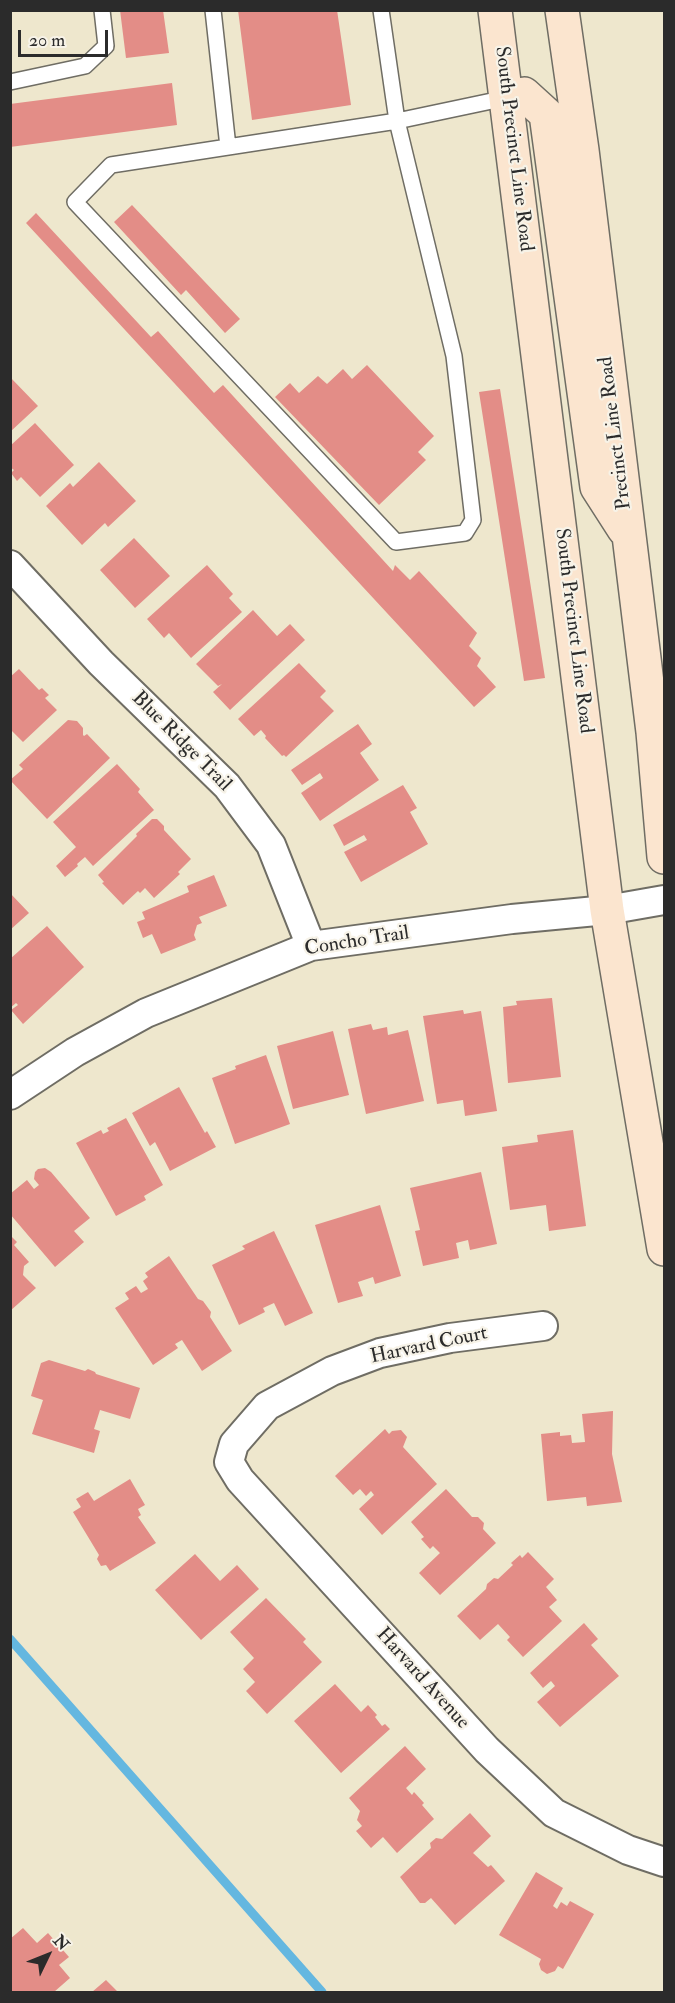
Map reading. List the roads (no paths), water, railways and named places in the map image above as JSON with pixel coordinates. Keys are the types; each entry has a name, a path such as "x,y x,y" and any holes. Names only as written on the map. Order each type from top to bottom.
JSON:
{"main road":[{"name":"South Precinct Line Road","path":"495,10 607,910 664,1249"},
{"name":"Precinct Line Road","path":"562,10 582,150 628,536 659,732 664,856"},
{"path":"506,98 524,94 546,114 597,487 628,536"}],"street":[{"name":"Blue Ridge Trail","path":"10,565 101,663 227,786 271,845 311,946"},
{"name":"Concho Trail","path":"10,1095 75,1052 146,1013 311,946 607,910 664,900"},
{"name":"Harvard Court","path":"234,1444 267,1406 332,1371 380,1353 450,1338 543,1326"},
{"name":"Harvard Avenue","path":"234,1444 229,1462 240,1480 487,1750 554,1813 628,1850 664,1862"}],"lane":[{"path":"10,82 85,66 106,46 102,10"},
{"path":"213,10 228,147"},
{"path":"381,10 397,121 454,356 473,520 465,533 396,542 75,202 111,165 397,121 506,98"}],"waterway":[{"path":"10,1639 322,1992"}]}
